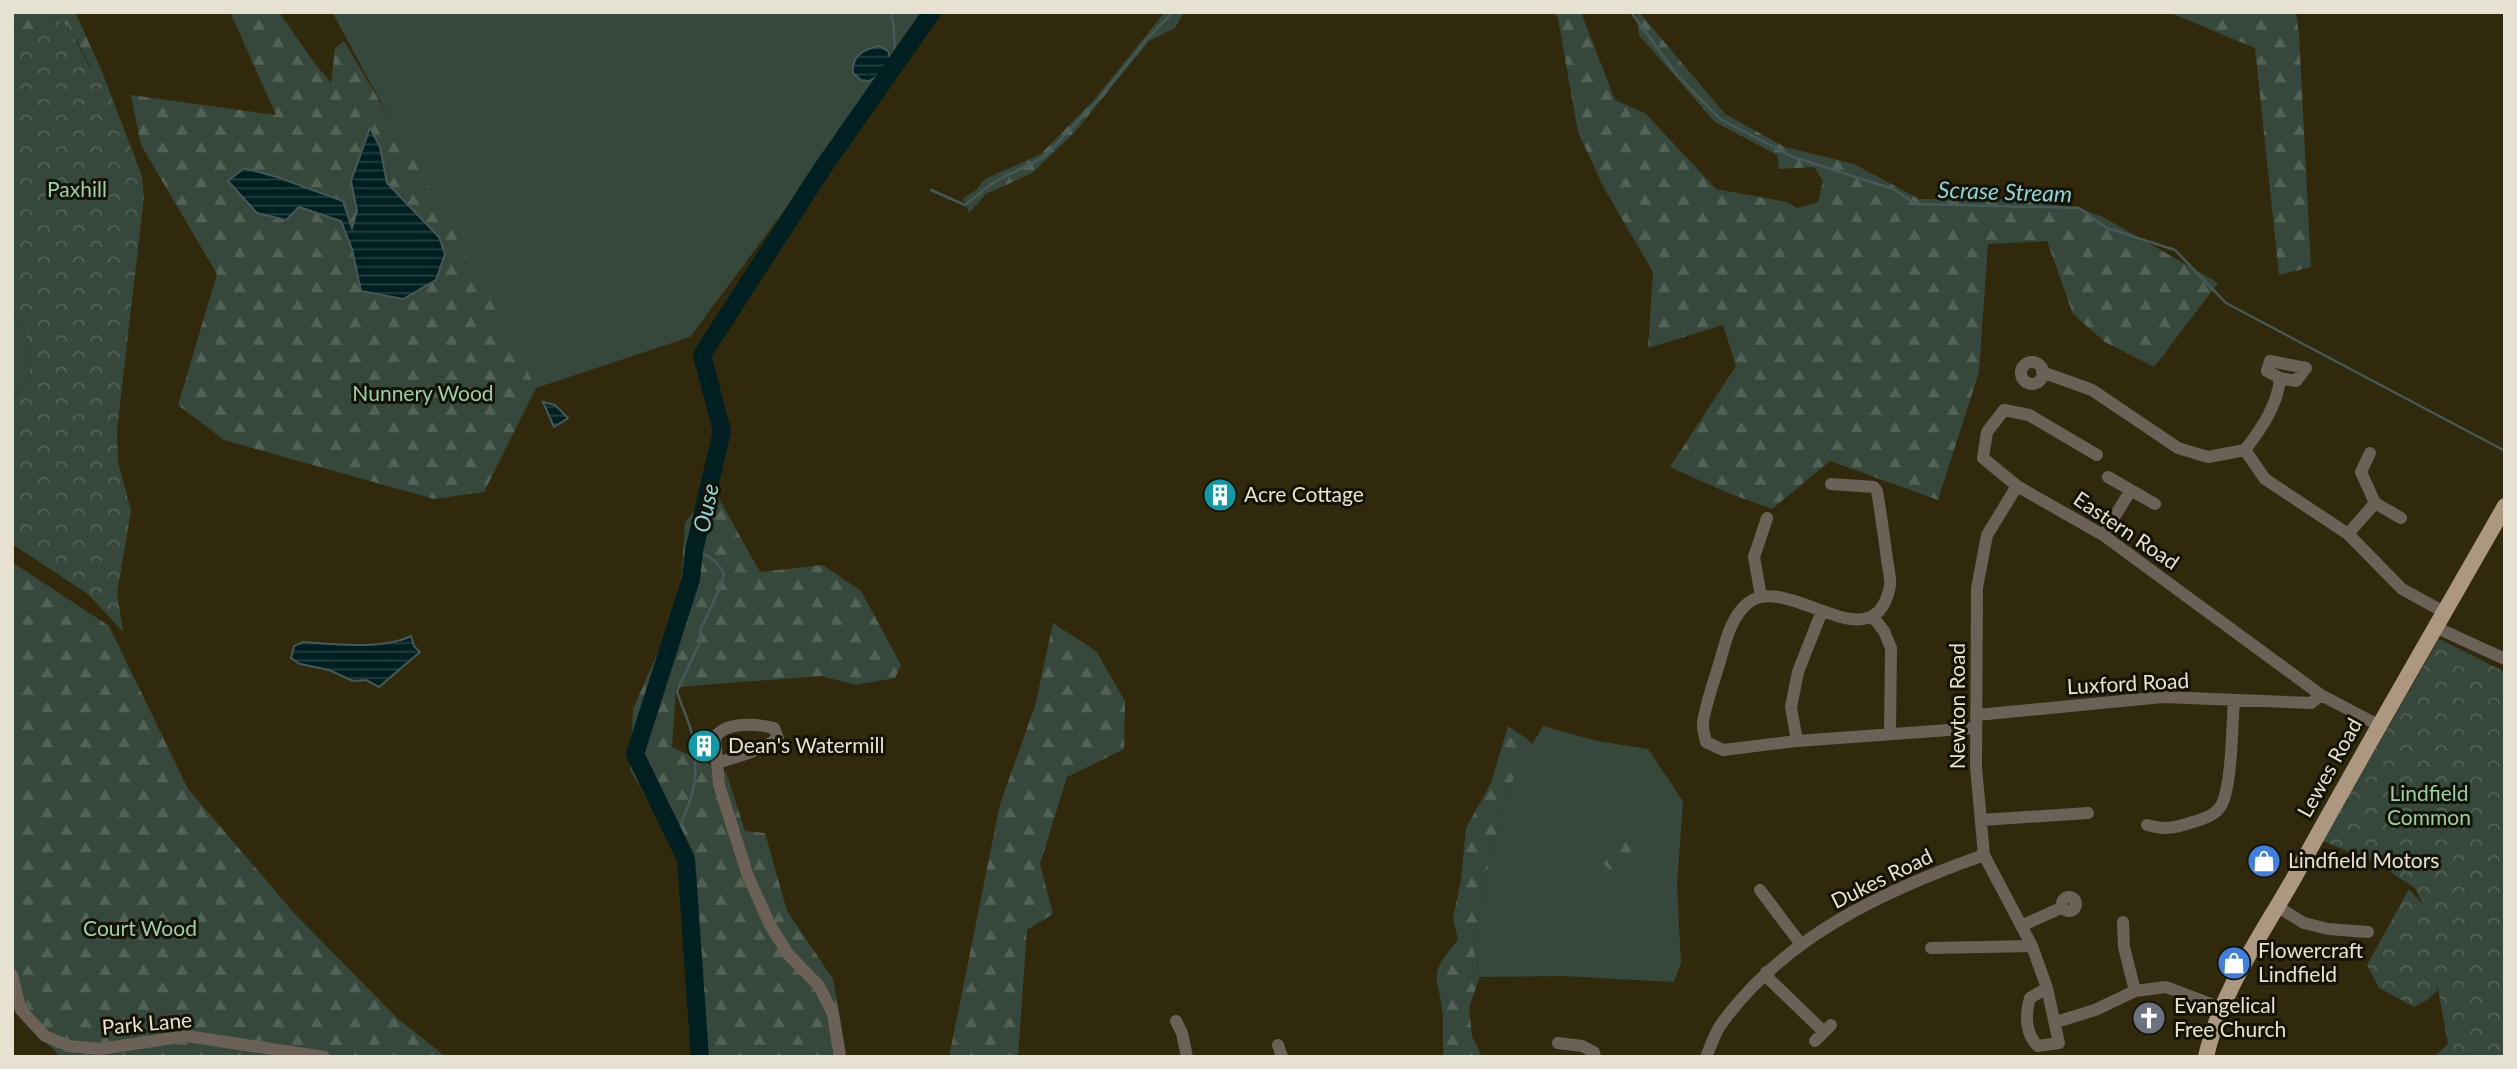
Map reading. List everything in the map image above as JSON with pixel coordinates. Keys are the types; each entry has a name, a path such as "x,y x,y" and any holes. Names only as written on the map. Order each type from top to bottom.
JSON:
{"main road":[{"name":"Lewes Road","path":"2206,1057 2222,1009 2277,907 2378,725 2505,506"}],"street":[{"path":"2042,372 2092,390 2178,448 2208,457 2245,450 2262,428 2279,391 2280,379"},
{"name":"Eastern Road","path":"2097,455 2029,415 2004,410 1987,432 1983,458 2017,486 2103,535 2321,695 2378,725"},
{"path":"2245,450 2253,466 2265,479 2348,534 2402,589 2440,620 2505,659"},
{"path":"2370,453 2361,472 2375,503 2401,518"},
{"path":"2108,477 2155,504"},
{"path":"1767,518 1754,557 1761,596 1793,601 1860,620 1872,616 1884,605 1891,583 1877,491 1874,486 1831,484"},
{"name":"Newton Road","path":"2017,486 1987,535 1978,588 1976,767 1984,855 2032,946 2056,1022"},
{"path":"2103,535 2131,490"},
{"path":"2348,534 2375,503"},
{"name":"Luxford Road","path":"1761,596 1749,602 1738,614 1727,635 1702,725 1706,742 1723,750 1890,733 2163,697 2311,704 2321,695"},
{"path":"1797,741 1791,707 1798,672 1822,611"},
{"path":"1872,616 1884,631 1891,649 1890,733"},
{"path":"2147,825 2171,829 2207,818 2222,804 2230,767 2234,700"},
{"path":"717,763 760,750 770,744 778,738 774,728 762,725 720,730 715,737 717,763 719,785 748,877 770,925 788,954 819,986 833,1014 840,1057"},
{"path":"1981,820 2088,813"},
{"name":"Dukes Road","path":"1706,1057 1720,1024 1800,943 1879,898 1934,873 1984,855"},
{"path":"1759,890 1800,943"},
{"path":"2277,907 2305,923 2328,929 2364,928"},
{"path":"2021,926 2063,908"},
{"path":"2123,922 2124,947 2135,991"},
{"path":"1931,947 2032,946"},
{"name":"Park Lane","path":"12,975 21,1010 45,1036 69,1046 100,1049 187,1036 324,1057"},
{"path":"1765,978 1823,1033"},
{"path":"2047,988 2030,998 2026,1012 2031,1039 2038,1046 2059,1043 2056,1022 2095,1010 2135,991 2166,987 2222,1009"},
{"path":"1176,1021 1182,1033 1187,1057"},
{"path":"1558,1043 1582,1046 1594,1052 1595,1057"}],"green space":[{"path":"12,12 75,12 101,69 91,68 75,37 54,19 33,29 12,31"},
{"name":"Nunnery Wood","path":"230,12 279,12 331,83 335,48 344,41 419,169 490,300 536,388 484,492 434,499 224,440 178,405 217,274 141,145 131,95 276,115","holes":["370,129 380,147 387,183 439,237 361,291 352,249 341,221 299,206 277,177 343,201 352,229 357,211 351,181"]},
{"path":"332,12 932,12 690,337 536,388"},
{"path":"1165,12 1184,12 1175,28 1149,41 1074,133 1032,173 986,194 969,213 963,198 975,191 985,179 1041,154 1093,101"},
{"path":"1554,12 1581,12 1615,100 1645,113 1716,189 1787,202 1797,208 1818,202 1823,181 1814,167 1779,169 1777,155 1715,122 1639,35 1636,12 1639,12 1725,114 1785,147 1854,164 1919,199 2009,199 2079,208 2103,217 2218,283 2154,367 2105,342 2073,314 2047,241 1988,244 1979,372 1938,500 1830,461 1772,509 1728,493 1670,467 1736,366 1723,325 1648,348 1653,272 1604,188 1578,132 1558,19"},
{"path":"2168,12 2296,12 2311,267 2279,275 2255,48"},
{"name":"Paxhill","path":"54,19 68,25 90,68 101,69 142,176 144,197 117,430 118,462 131,511 117,593 123,632 88,594 12,544 12,396 21,391 27,382 31,362 24,330 12,315 12,31 33,29"},
{"path":"12,315 24,330 31,362 27,382 21,391 12,396"},
{"path":"712,486 760,572 823,565 861,591 901,665 895,678 856,685 821,676 676,687 672,747 726,772 745,831 765,833 787,911 833,979 847,1057 694,1057 677,849 630,770 633,709 680,602 685,523"},
{"name":"Court Wood","path":"12,562 109,626 188,789 295,914 397,1018 446,1057 61,1057 12,1008"},
{"path":"1053,623 1096,651 1125,701 1124,749 1067,777 1040,864 1053,914 1027,930 1018,1057 949,1057 1000,804 1035,706"},
{"name":"Lindfield Common","path":"2439,639 2505,672 2505,1057 2434,1057 2448,1044 2437,984 2437,991 2414,1007 2379,988 2367,965 2409,889 2423,905 2415,888 2374,862 2323,841"},
{"path":"1508,726 1533,746 1516,772 1503,808 1489,862 1473,946 1480,977 1469,1007 1472,1036 1482,1057 1444,1057 1438,970 1458,940 1453,918 1461,880 1466,828 1491,783"},
{"path":"1543,726 1597,741 1648,749 1683,801 1677,885 1681,963 1674,982 1561,976 1480,977 1473,946 1489,862 1503,808 1516,772"},
{"path":"1619,836 1632,841 1637,854 1632,867 1619,872 1606,867 1601,854 1606,841"}],"water":[{"path":"879,46 888,51 890,58 885,72 869,81 861,80 853,73 854,62 864,51"},
{"path":"370,128 380,147 387,183 439,237 445,254 436,280 403,299 361,291 352,249 341,221 299,207 286,220 257,213 228,181 244,168 343,201 352,228 357,211 351,181"},
{"path":"543,402 555,405 568,418 554,427"},
{"path":"411,636 414,646 420,652 379,687 366,680 353,681 329,670 300,664 291,658 294,646 303,642 373,645"}],"waterway":[{"name":"Ouse","path":"700,1057 686,859 635,754 691,579 694,551 722,431 702,355 822,169 932,12"},
{"path":"931,190 965,205 994,182 1044,157 1098,100 1148,38 1173,12"},
{"name":"Scrase Stream","path":"1631,12 1677,75 1720,119 1793,157 1893,189 1916,204 2079,208 2107,228 2175,250 2226,303 2505,451"},
{"path":"891,15 898,61"},
{"path":"676,838 691,797 695,771 692,735 677,691 700,642 700,631 724,574 712,559 694,551"}],"place":[{"name":"Acre Cottage","path":"1220,495"},
{"name":"Dean's Watermill","path":"704,746"},
{"name":"Lindfield Motors","path":"2264,861"},
{"name":"Flowercraft Lindfield","path":"2234,963"},
{"name":"Evangelical Free Church","path":"2149,1018"}]}
